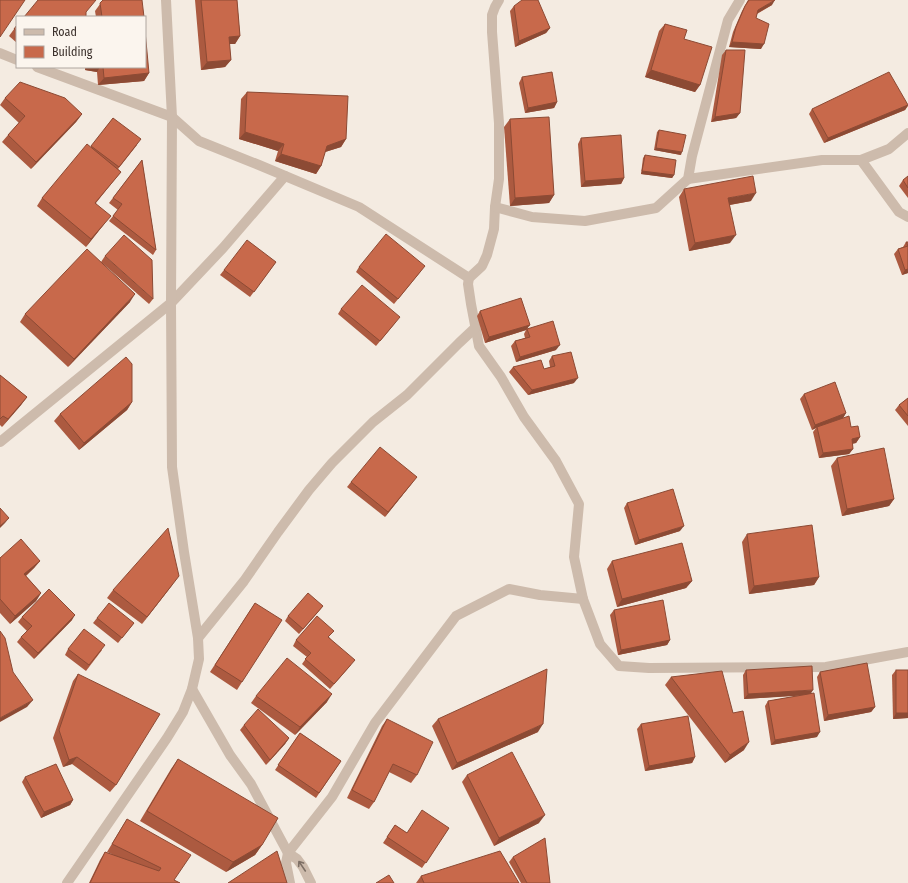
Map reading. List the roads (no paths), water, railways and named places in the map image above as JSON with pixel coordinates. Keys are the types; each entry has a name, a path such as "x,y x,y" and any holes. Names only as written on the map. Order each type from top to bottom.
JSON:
{"street":[{"path":"67,883 167,738 183,712 192,689 199,659 198,638 172,467 172,117 166,0"},
{"path":"499,0 492,15 492,39 499,123 499,179 494,229 487,255 482,266 469,278 468,284 470,297 479,346 524,417 556,461 579,504 574,558 583,599 600,644 619,666 649,668 826,667 908,652"},
{"path":"688,179 692,156 728,20 740,0"},
{"path":"0,53 16,60"},
{"path":"40,68 172,117 199,141 359,208 469,278"},
{"path":"495,207 532,217 585,221 656,208 688,179 822,160 861,160 889,149 908,133"},
{"path":"861,160 898,212 908,217"},
{"path":"0,442 171,303 223,248 285,176"},
{"path":"198,638 244,581 309,490 332,463 372,422 407,395 475,328"},
{"path":"290,883 286,863 288,853 332,797 375,723 456,616 509,589 540,595 583,599"},
{"path":"192,689 230,755 251,784 288,853 300,862 311,883"}]}
